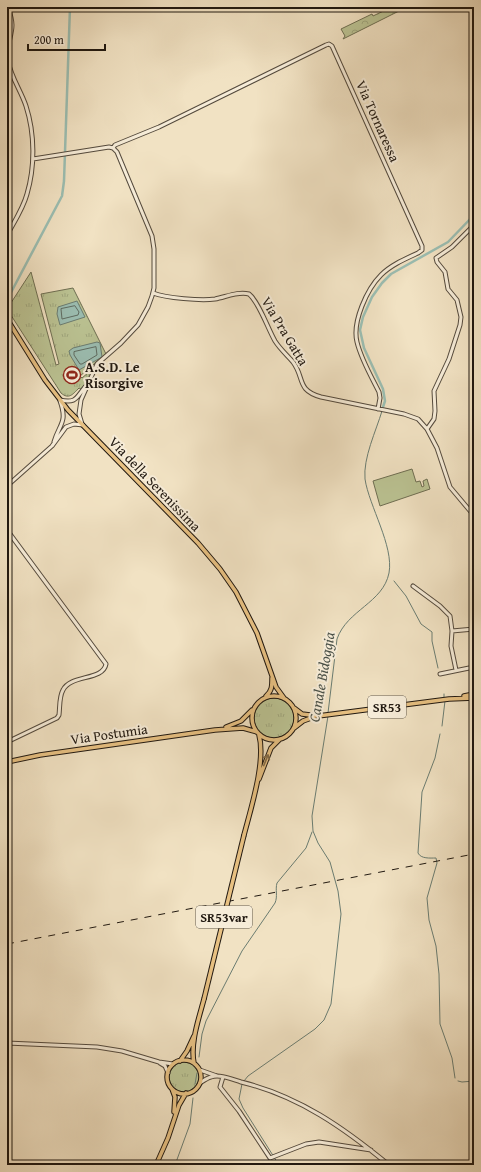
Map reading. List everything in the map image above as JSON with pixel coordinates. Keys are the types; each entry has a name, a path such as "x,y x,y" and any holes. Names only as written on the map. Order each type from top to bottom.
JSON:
{"main road":[{"name":"Via della Serenissima","path":"7,319 59,400 198,543 220,569 236,592 257,632 277,689 284,698"},
{"path":"271,673 272,687 269,693 254,707 252,719 253,726 258,733 270,740 280,739"},
{"path":"263,698 274,696 284,698"},
{"name":"SR53","path":"280,739 286,736 303,721 318,716 474,696"},
{"name":"SR53","path":"284,698 302,714 318,716"},
{"name":"Via Postumia","path":"215,730 231,726 241,721 248,716 254,707"},
{"path":"293,729 296,716 294,708"},
{"name":"Via Postumia","path":"7,762 48,754 215,730 243,728 258,733"},
{"name":"SR53var","path":"257,784 261,742 258,733"},
{"name":"SR53var","path":"194,1063 193,1058 196,1031 257,784 271,748 280,739"},
{"name":"SR53var","path":"180,1061 187,1051 196,1031"},
{"path":"172,1088 180,1093 186,1093 195,1089 200,1083 201,1076 200,1070 194,1063 187,1060 180,1061 173,1064 168,1073 168,1081 176,1097 173,1121"},
{"path":"156,1165 168,1138 179,1105 186,1093"}],"street":[{"path":"7,236 27,195 32,174 33,159 31,132 26,107 7,59 12,24 8,7"},
{"name":"Via Tornaressa","path":"113,148 326,45 329,44 332,46 422,246 422,250 418,253 390,268 381,276 372,287 356,320 355,331 359,349 379,392 380,398 378,409"},
{"path":"7,486 54,442 68,425 83,425 79,414 79,408 97,364 121,343 138,324 148,307 153,293 154,249 152,236 117,152 113,148 109,147 33,159"},
{"path":"427,429 434,419 434,391 450,359 461,317 457,300 448,289 445,272 437,262 436,258 452,247 474,225"},
{"name":"Via Pra Gatta","path":"153,293 160,296 203,299 241,293 249,294 255,302 278,345 293,362 305,389 315,395 418,419 427,429 440,455 450,487 473,515 474,525"},
{"path":"59,400 72,402 88,384"},
{"path":"54,442 63,422 64,411 59,400"},
{"path":"470,512 474,509"},
{"path":"7,530 106,664 105,669 101,672 73,682 64,688 62,691 59,715 57,718 7,742"},
{"path":"413,586 440,606 448,614 452,631 451,646 456,670"},
{"path":"452,631 474,629"},
{"path":"440,674 474,667"},
{"path":"7,1043 97,1047 122,1051 158,1062 173,1064"},
{"path":"158,1062 165,1066 168,1073"},
{"path":"200,1070 268,1090 302,1104 338,1126 389,1165"},
{"path":"200,1083 211,1077 221,1077"},
{"path":"221,1077 220,1088 239,1111 268,1157 272,1158 306,1144 319,1142 371,1150"}],"green space":[{"path":"392,7 407,7 343,39 345,36 341,29 372,14 373,16"},
{"path":"31,272 56,365 59,364 41,294 73,288 106,354 80,376 82,378 95,367 81,389 79,388 69,396 61,393 7,309"},
{"path":"412,469 416,482 420,481 422,487 424,486 423,481 427,479 430,489 380,506 373,481"},
{"path":"274,698 282,700 288,704 292,710 294,718 292,726 288,732 282,736 274,738 266,736 260,732 256,726 254,718 256,710 260,704 266,700"},
{"path":"184,1062 195,1066 199,1077 195,1088 184,1092 173,1088 169,1077 173,1066"}],"water":[{"path":"77,301 85,317 60,325 57,314 58,307"},
{"path":"97,342 100,343 102,357 79,370 69,351 73,348"}],"waterway":[{"path":"7,300 62,196 64,181 70,7"},
{"name":"Canale Bidoggia","path":"382,410 385,401 383,389 364,348 360,330 363,317 372,297 382,283 391,274 448,242 474,215"},
{"name":"Canale Bidoggia","path":"328,713 337,639 348,621 380,592 389,573 390,562 385,539 367,490 365,479 366,462 370,445 382,411"},
{"path":"394,581 406,596 421,624 432,632 432,641 438,668"},
{"path":"442,726 445,701"},
{"name":"Canale Bidoggia","path":"244,1081 248,1076 315,1029 324,1020 331,1004 341,914 338,891 330,862 318,843 313,831 312,816 328,716"},
{"path":"440,734 435,758 422,792 418,853 423,857 436,858 437,863 427,898 429,920 436,946 439,974 440,1024 452,1058 455,1078"},
{"path":"199,1057 202,1034 206,1021 242,951 275,903 277,883 306,848 312,832"},
{"path":"195,1084 197,1073"},
{"path":"458,1081 474,1081"},
{"name":"Canale Bidoggia","path":"242,1084 239,1099 243,1108 279,1165"},
{"path":"175,1165 190,1124 193,1098"}],"railway":[{"path":"7,944 474,854"}],"place":[{"name":"A.S.D. Le Risorgive","path":"72,375"}]}
